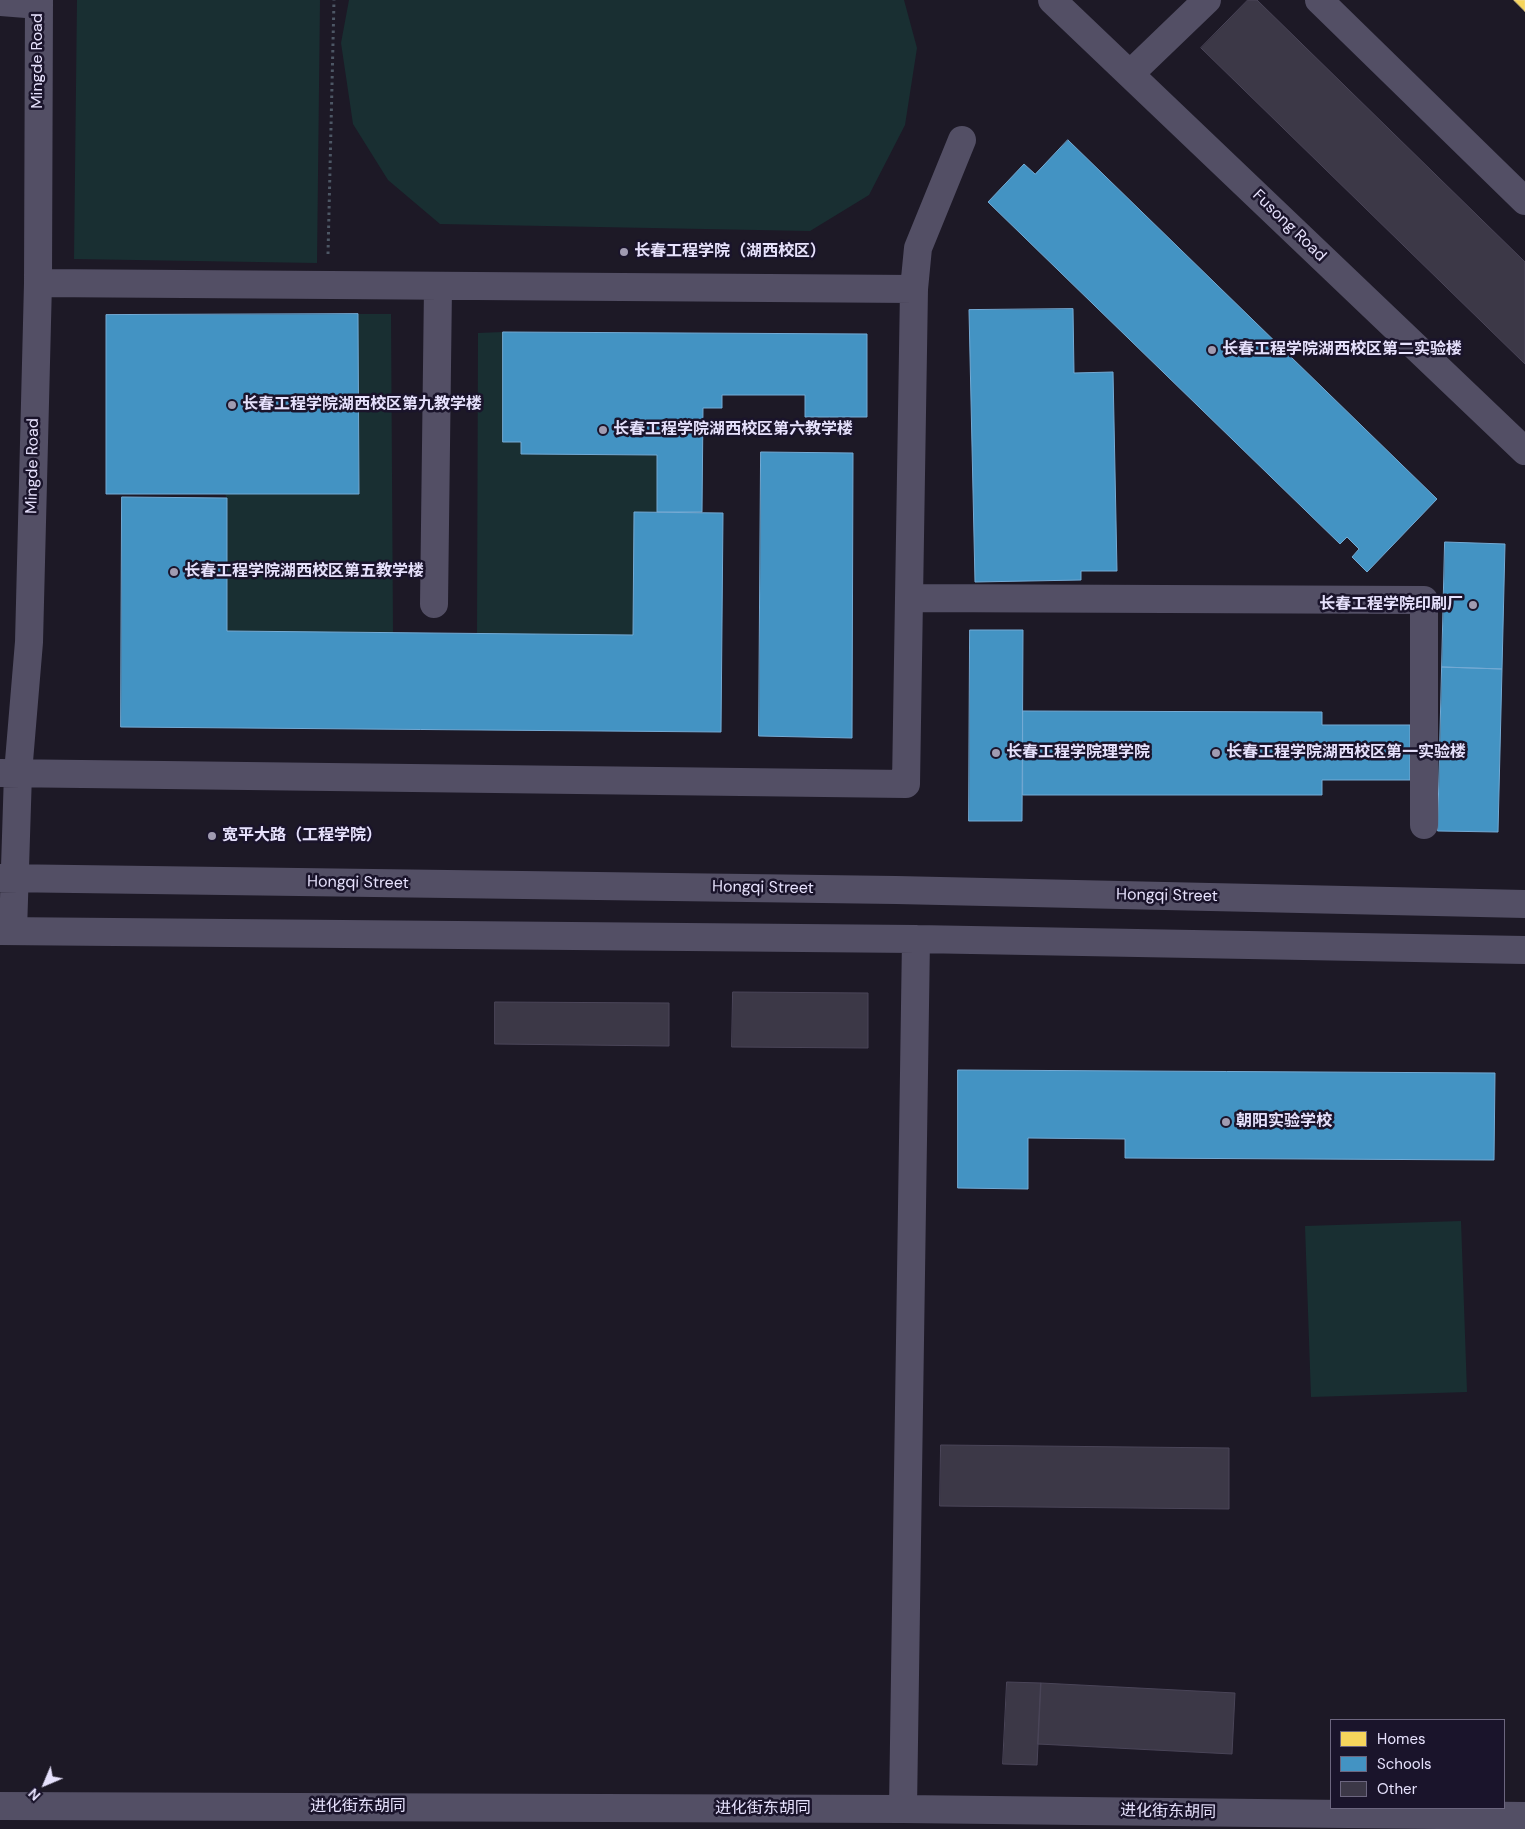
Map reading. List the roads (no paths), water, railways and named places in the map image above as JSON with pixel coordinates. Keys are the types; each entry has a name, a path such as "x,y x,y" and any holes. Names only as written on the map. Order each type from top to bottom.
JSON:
{"street":[{"name":"Fusong Road","path":"1052,0 1525,452"},
{"path":"1130,74 1207,0"},
{"path":"1319,0 1525,201"},
{"path":"0,2 39,3"},
{"name":"Mingde Road","path":"6,931 9,773 29,642 38,283 39,3"},
{"path":"9,773 906,784 914,289 918,248 962,140"},
{"path":"38,283 914,289"},
{"path":"434,604 438,287"},
{"path":"909,598 1424,600 1424,824"},
{"name":"Hongqi Street","path":"7,879 906,890 1525,904"},
{"path":"6,931 916,939 1525,950"},
{"path":"903,1809 916,939"},
{"name":"进化街东胡同","path":"0,1806 903,1809 1260,1821 1525,1816"}],"place":[{"name":"长春工程学院（湖西校区）","path":"624,252"},
{"name":"长春工程学院湖西校区第二实验楼","path":"1212,350"},
{"name":"长春工程学院湖西校区第九教学楼","path":"232,405"},
{"name":"长春工程学院湖西校区第六教学楼","path":"603,430"},
{"name":"长春工程学院湖西校区第五教学楼","path":"174,572"},
{"name":"长春工程学院印刷厂","path":"1473,605"},
{"name":"长春工程学院理学院","path":"996,753"},
{"name":"长春工程学院湖西校区第一实验楼","path":"1216,753"},
{"name":"宽平大路（工程学院）","path":"212,836"},
{"name":"朝阳实验学校","path":"1226,1122"}]}
